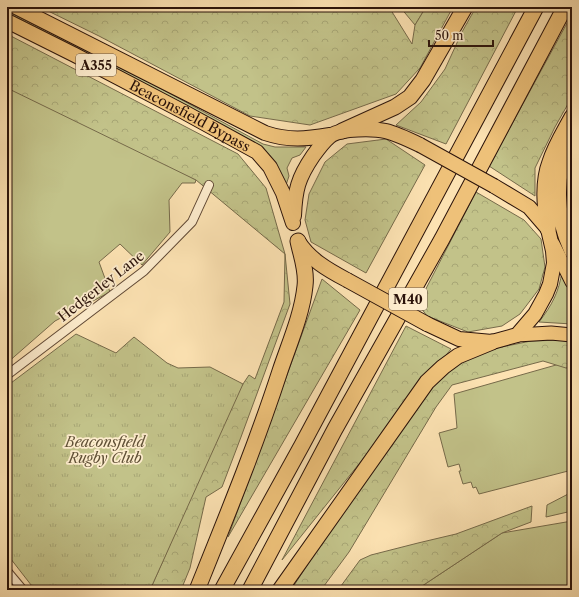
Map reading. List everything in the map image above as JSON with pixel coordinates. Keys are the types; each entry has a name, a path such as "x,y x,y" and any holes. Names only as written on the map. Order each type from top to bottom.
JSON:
{"highway":[{"name":"Beaconsfield Bypass","path":"16,7 279,138 309,139 364,128 386,130 397,134 420,145 529,207 548,232"},
{"path":"197,590 228,514 264,417 299,315 305,286 305,274 294,224 294,199 297,185 304,170 319,148 336,133 395,107 410,97 423,80 465,7"},
{"name":"M40","path":"222,590 302,445 536,7"},
{"name":"M40","path":"250,590 335,430 442,239 565,7"},
{"name":"Beaconsfield Bypass","path":"7,21 75,54 257,152 270,167 283,193 294,224"},
{"path":"280,590 428,382 443,367 458,356 492,342 516,335 541,305 550,284 554,263 553,251 548,232 545,200 547,171 556,148 572,117"},
{"path":"572,138 565,151 560,169 558,189 558,206 565,236 572,251"},
{"path":"298,241 305,251 329,270 427,324 459,339 492,342"}],"main road":[{"path":"548,232 572,282"},
{"path":"516,335 551,333 572,335"}],"street":[{"name":"Hedgerley Lane","path":"7,375 144,271 192,222 209,185"},
{"path":"7,571 23,590"}],"green space":[{"path":"40,7 389,7 412,44 415,25 426,7 453,7 420,68 396,94 310,125 250,116 99,36"},
{"path":"400,7 426,7 415,25"},
{"path":"476,7 518,7 446,144 396,125 421,102 445,69 462,32"},
{"path":"7,9 99,55 263,144 275,147 306,147 300,155 292,158 287,168 289,176 284,191 272,166 7,16"},
{"path":"572,14 572,97 555,127 535,168 535,196 489,166"},
{"path":"7,34 238,154 266,188 285,254 196,180 7,88"},
{"path":"7,78 196,180 195,183 182,183 169,200 170,232 142,265 120,244 99,262 110,292 55,321 7,363"},
{"path":"386,139 425,165 366,273 311,242 305,220 309,194 325,162 347,144"},
{"path":"572,151 572,239 562,188"},
{"path":"476,192 524,220 541,239 545,267 539,289 520,314 502,326 468,332 427,316 418,304"},
{"path":"285,254 290,304 222,487 206,497 190,568 181,590 150,590 237,393 249,375 255,379 284,302"},
{"path":"562,271 572,289 572,324 539,322 548,310 554,298"},
{"path":"322,279 360,310 228,537"},
{"path":"406,326 451,349 282,560"},
{"name":"Beaconsfield Rugby Club","path":"76,334 116,353 134,337 167,363 178,368 210,367 243,384 150,590 35,590 7,554 7,386"},
{"path":"563,340 572,342 572,367 566,368 543,361 452,385 436,407 349,552 321,590 291,590 334,524 439,378 460,359 487,350 531,341"},
{"path":"563,363 572,363 572,470 479,494 476,487 473,488 471,482 463,484 459,471 461,471 459,464 448,467 439,433 457,428 454,394"},
{"path":"572,492 572,511 546,517 547,505"},
{"path":"532,506 531,522 502,533 416,590 338,590 360,560 371,555 456,534"},
{"path":"572,521 572,590 416,590 502,533"}]}
